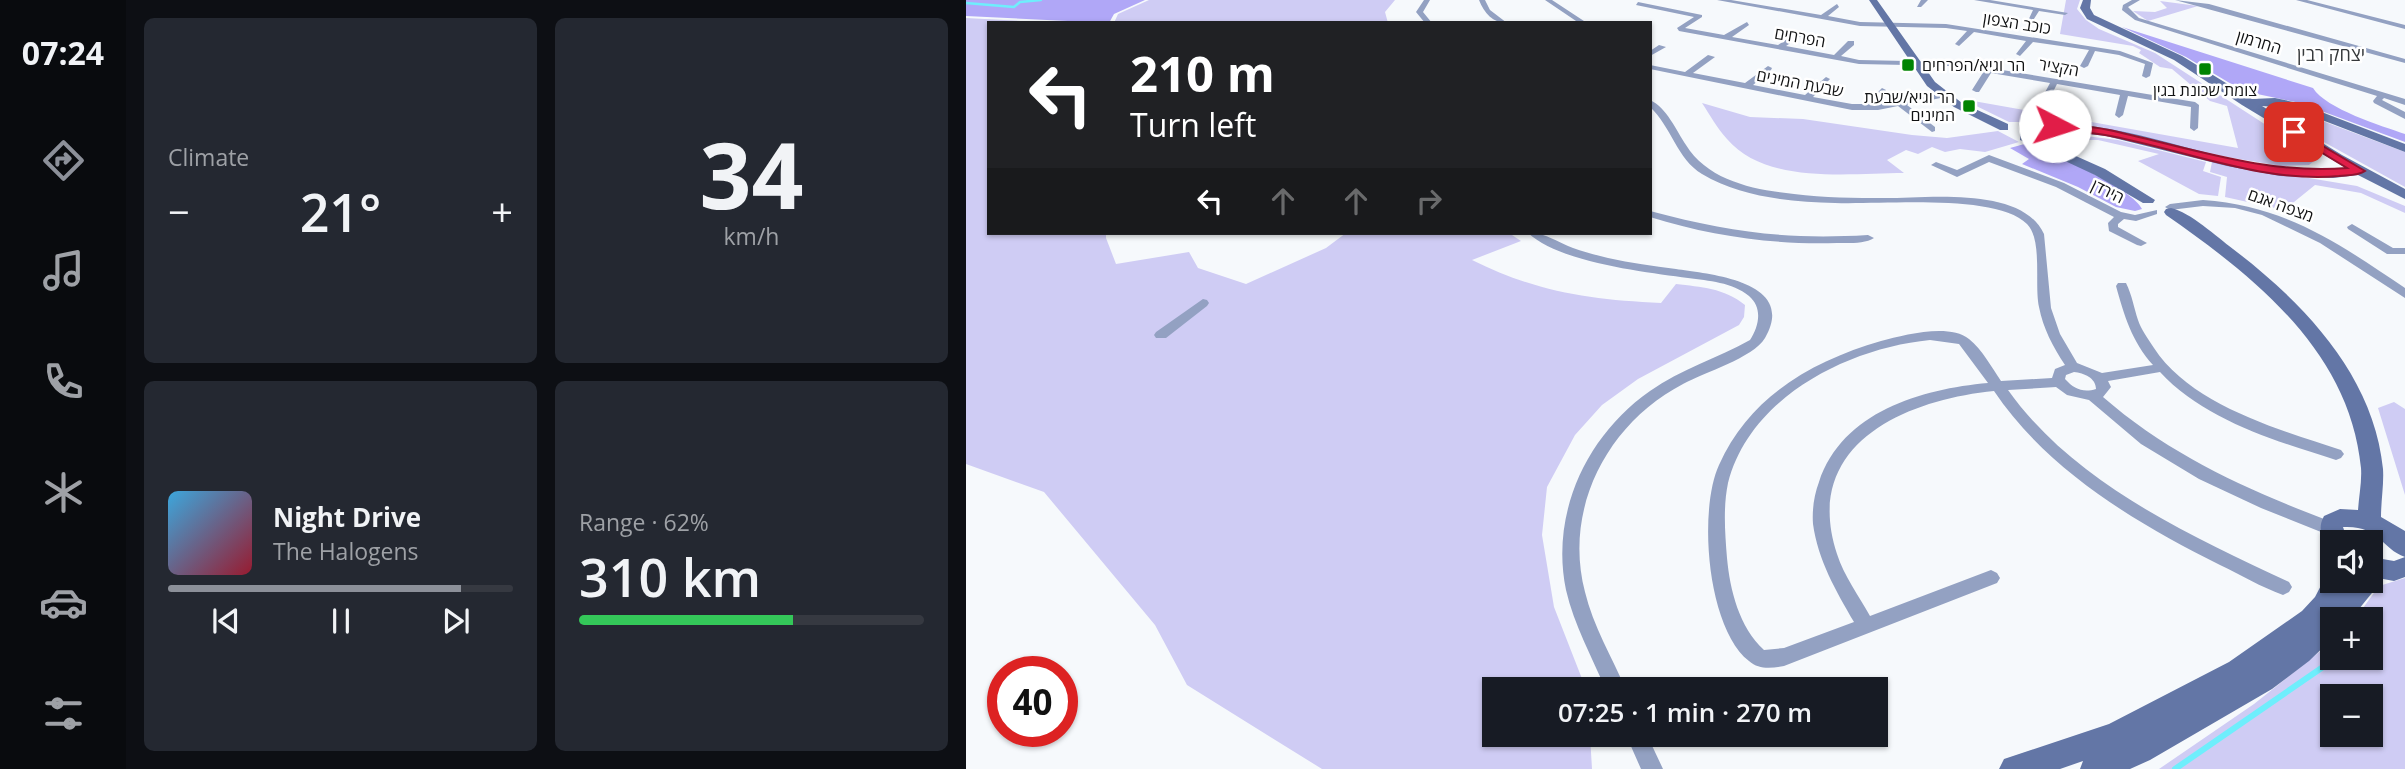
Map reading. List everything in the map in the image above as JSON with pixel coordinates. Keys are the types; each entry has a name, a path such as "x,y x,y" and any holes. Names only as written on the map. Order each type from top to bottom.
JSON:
{"street":[{"path":"1427,0 1419,12 1427,21"},
{"path":"1482,0 1487,11 1501,21"},
{"path":"1548,0 1581,21"},
{"name":"כוכב הצפון","path":"1720,0 1822,18 1889,25 1924,24 2093,49 2140,58 2149,63 2146,76"},
{"path":"1777,10 1792,0"},
{"path":"1872,0 1928,81 1945,96 2020,128 2161,208 2259,274 2300,315 2330,354 2353,396 2369,447 2373,500 2369,520"},
{"path":"1919,6 1925,0"},
{"path":"2087,0 2085,8 2090,17 2153,46 2227,89 2244,103 2273,118 2354,172 2405,195"},
{"name":"החרמון","path":"2137,0 2125,6 2125,10 2143,21 2405,102"},
{"path":"2178,0 2207,5 2405,61"},
{"path":"2299,0 2405,27"},
{"path":"1980,3 2019,3 2065,13"},
{"name":"הפרחים","path":"1638,4 1700,16 1679,29 1871,64 1917,64"},
{"path":"1822,18 1837,6"},
{"path":"2030,23 2037,9"},
{"path":"1726,37 1747,24"},
{"path":"1959,44 1972,30"},
{"path":"1780,47 1798,34"},
{"path":"2020,54 2031,39"},
{"path":"1835,58 1851,44"},
{"path":"2153,46 2313,150 2405,202"},
{"path":"1652,53 1662,47"},
{"path":"2084,66 2093,49"},
{"path":"1687,74 1711,57"},
{"name":"הקציר","path":"1917,64 1946,64 1989,70 2195,105 2194,128"},
{"name":"שבעת המינים","path":"1652,67 1852,107 1886,106 1945,96"},
{"path":"1746,87 1768,68"},
{"path":"1976,90 1989,70"},
{"path":"1805,99 1826,79"},
{"path":"2044,103 2055,81"},
{"path":"2227,89 2289,104 2405,148"},
{"path":"1882,90 1876,97 1886,106"},
{"path":"2119,115 2125,93"},
{"path":"2382,95 2377,101 2405,116"},
{"path":"2244,103 2274,102"},
{"path":"1652,104 1661,112 1692,162 1712,176 1740,187 1799,197 1984,202 2021,215 2034,225 2039,235 2047,317 2060,348 2073,367"},
{"path":"1900,104 1932,129"},
{"path":"2273,118 2266,107 2289,104"},
{"path":"2020,128 2055,126 2097,131 2227,162 2363,184 2405,202"},
{"path":"2284,171 2323,168 2325,162 2313,150"},
{"name":"הירדן","path":"1936,165 1957,174 1989,158 2060,185 2121,216 2136,218 2161,208"},
{"path":"2304,173 2354,172"},
{"name":"מצפה אגם","path":"2161,208 2192,203 2217,203 2281,218 2322,238 2405,294"},
{"path":"1652,215 1719,233 1752,238 1809,242 1868,238"},
{"path":"2121,216 2113,223 2113,229 2141,243"},
{"path":"2352,227 2392,253 2405,251"},
{"path":"1538,235 1557,245 1596,258 1738,284 1758,298 1764,306 1766,324 1755,342 1672,384 1638,407 1598,451 1581,486 1572,523 1570,548 1575,590 1611,677"},
{"path":"2122,286 2135,330 2160,368 2189,391 2230,415 2336,454"},
{"path":"1161,335 1203,303"},
{"path":"1991,578 1784,657 1767,660 1755,656 1735,625 1720,579 1716,508 1725,468 1745,432 1780,394 1801,377 1827,363 1878,346 1934,336 1957,338 1973,351 2030,428 2058,454 2128,506 2219,557 2283,587"},
{"path":"1866,624 1836,575 1822,526 1824,489 1837,455 1865,428 1914,402 1943,394 2060,382 2073,393 2093,396 2104,387 2100,378 2090,371 2073,367 2060,372 2060,382"},
{"path":"2100,378 2160,368"},
{"path":"2093,396 2122,424 2180,463 2321,530"},
{"path":"2335,530 2337,519 2349,517 2369,520 2392,533 2405,547"},
{"path":"2014,769 2114,737 2239,671 2311,619 2324,605 2330,593"},
{"path":"2345,607 2359,593"},
{"path":"2095,769 2133,753 2258,685 2306,649 2320,634"},
{"path":"1642,747 1653,769"}],"shaded area":[{"path":"966,0 1145,0 1114,14 1110,21 966,16"},
{"path":"1149,0 1395,0 1385,12 1387,21 1115,21 1118,14"},
{"path":"2066,0 2080,0 2077,9 2099,29 2155,53 2306,151 2314,161 2309,165 2281,166 2221,156 2099,127 2057,122 2009,122 1962,99 2238,148 2227,106 2210,101 2172,69 2160,67 2133,46 2060,34"},
{"path":"2160,1 2198,6 2148,21 2133,11 2155,12 2167,8"},
{"path":"966,18 1022,21 987,21 987,235 1106,235 1116,264 1189,252 1198,268 1246,284 1326,248 1343,235 1512,235 1521,241 1472,260 1519,280 1587,297 1661,303 1676,284 1721,292 1745,305 1744,317 1739,325 1638,379 1602,405 1575,435 1547,487 1542,535 1554,607 1581,677 1482,677 1482,747 1591,747 1592,769 1322,769 1187,685 1155,625 1044,492 966,464"},
{"path":"2122,27 2313,88 2320,96 2342,110 2405,134 2405,142 2300,103 2243,91 2186,57"},
{"path":"1702,103 1750,117 1803,119 1912,135 1947,138 1998,131 2019,142 1985,152 1960,149 1945,152 1932,147 1918,154 1906,150 1887,160 1904,173 1810,173 1764,164 1744,154 1723,135"},
{"path":"2277,108 2301,113 2405,152 2405,187 2286,121 2274,111"},
{"path":"2053,132 2118,140 2206,162 2203,171 2221,177 2218,196 2199,194 2138,161 2159,154 2098,140 2086,140 2061,150 2041,140 2039,135"},
{"path":"2028,143 2108,182 2123,191 2142,209 2135,211 2116,207 2078,187 2022,164 2029,159 2010,148"},
{"path":"2212,162 2357,186 2405,206 2405,213 2361,193 2315,185 2284,210 2225,197 2227,177 2210,172"},
{"path":"2394,402 2405,409 2405,495 2378,408"},
{"path":"2405,578 2405,769 2159,769 2254,704 2320,651 2320,670 2383,670 2383,607 2364,607 2374,593 2383,593 2383,585"}],"waterway":[{"path":"966,3 1014,7 1020,2 1041,0"},
{"path":"2175,769 2320,669"}],"place":[{"name":"הר וגיא/הפרחים","path":"1908,65"},
{"name":"צומת שכונת בגין","path":"2205,69"},
{"name":"הר וגיא/שבעת המינים","path":"1969,106"}],"district":[{"name":"יצחק רבין","path":"2331,54"}],"route":[{"path":"2055,126 2106,132 2227,162 2284,171 2320,174 2359,171 2294,132"}]}
